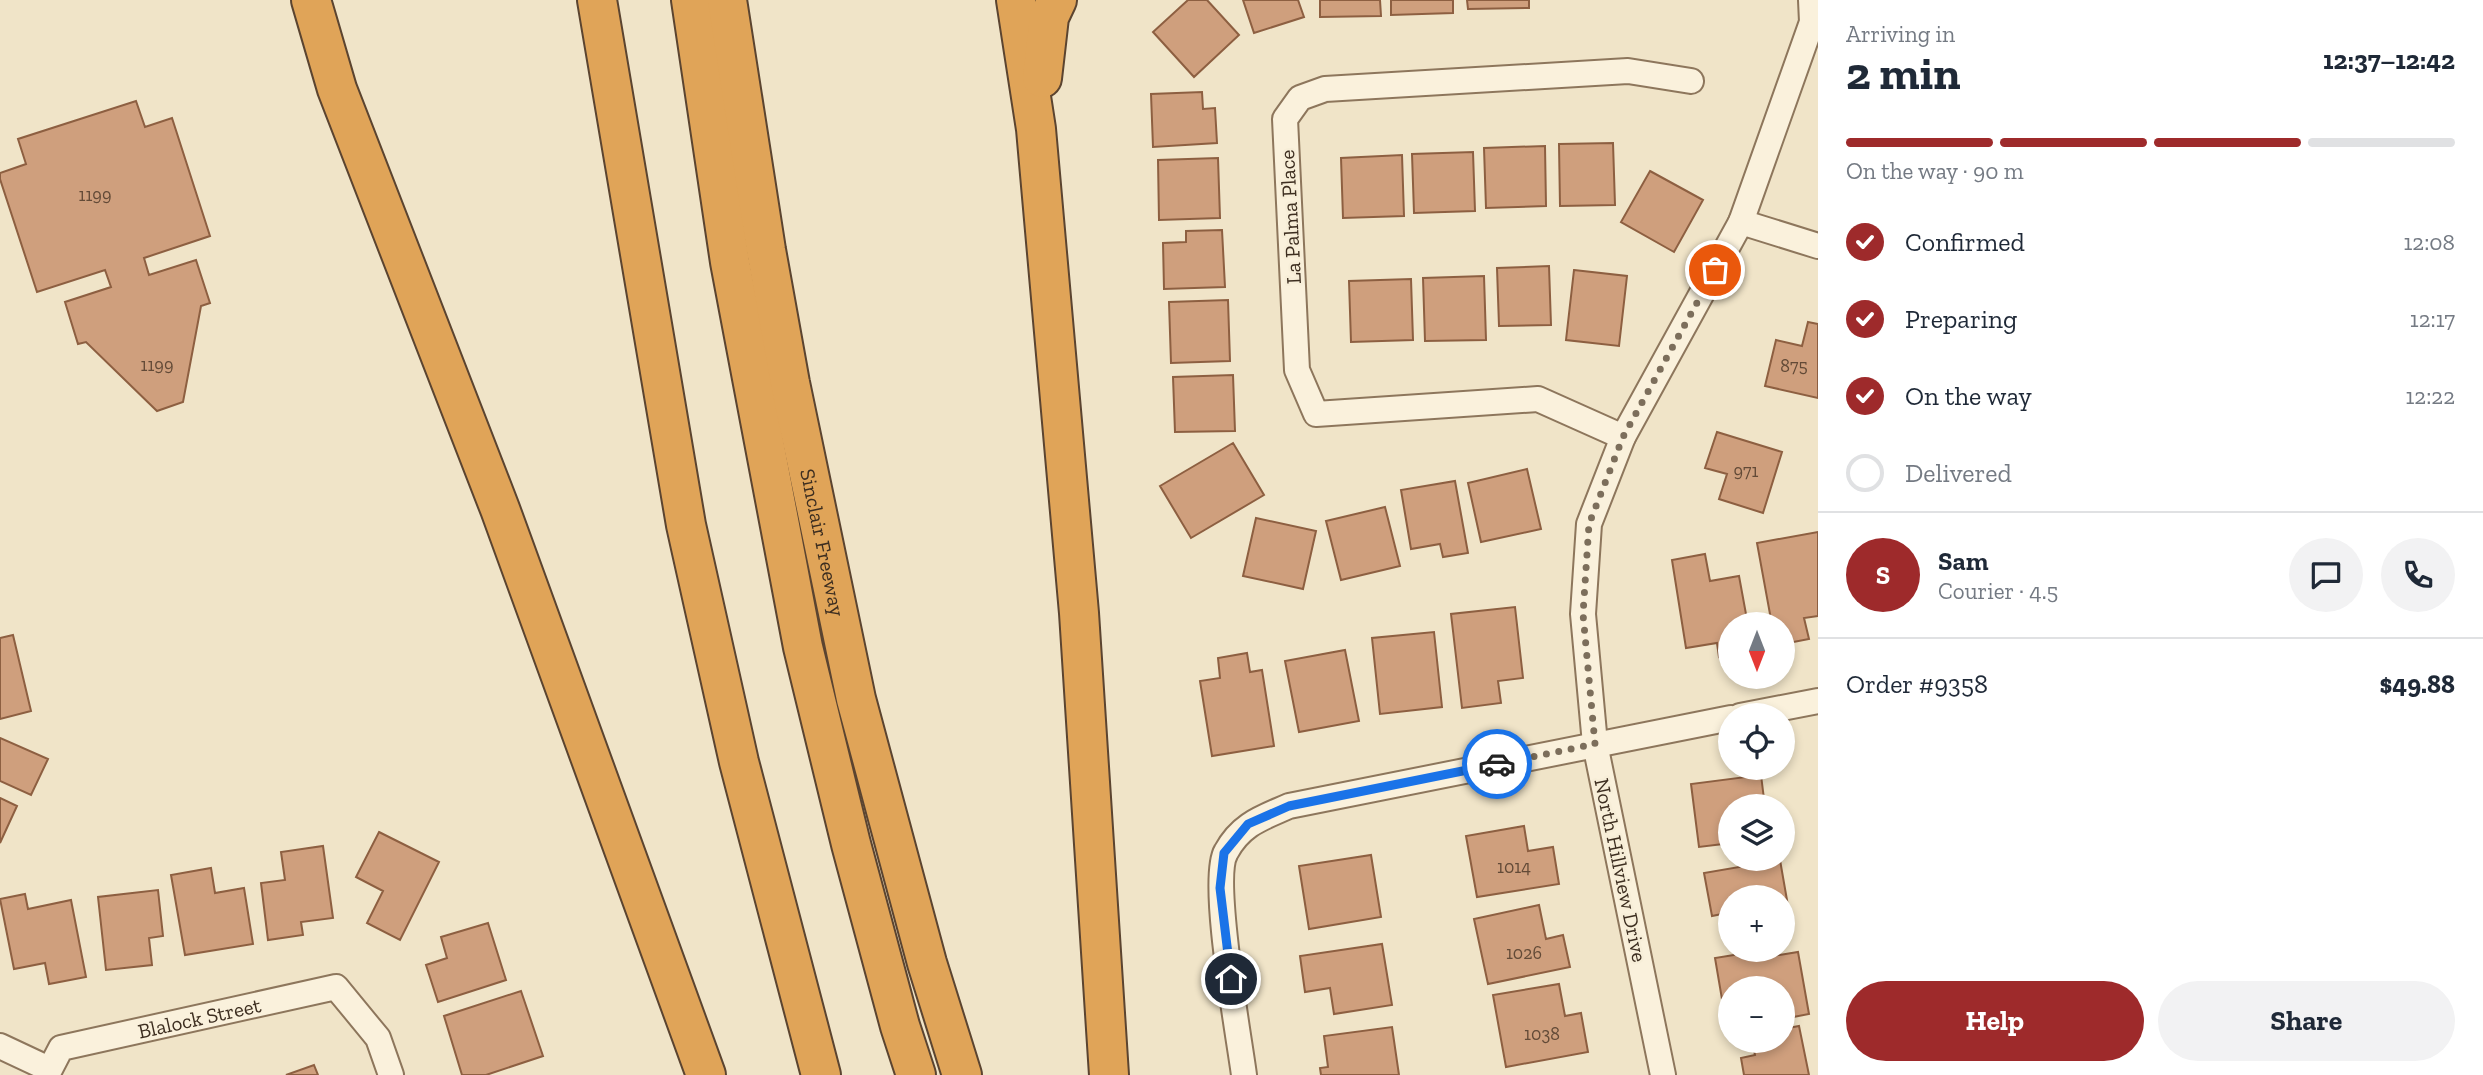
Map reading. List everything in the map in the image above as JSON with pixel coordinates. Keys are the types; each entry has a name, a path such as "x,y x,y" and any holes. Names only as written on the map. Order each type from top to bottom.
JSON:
{"highway":[{"path":"311,0 337,89 500,509 706,1075"},
{"path":"1016,0 1036,129 1079,613 1109,1075"},
{"path":"1036,129 1049,17 1057,0"},
{"path":"703,2 730,262 803,647 851,844 900,1026 916,1075"},
{"name":"Sinclair Freeway","path":"703,2 766,250 782,343 856,699 962,1075"},
{"path":"598,4 686,524 739,762 821,1075"}],"street":[{"name":"North Hillview Drive","path":"1663,1075 1595,744 1583,614 1589,524 1623,437 1741,222 1812,22 1811,0"},
{"name":"La Palma Place","path":"1623,437 1538,399 1316,414 1297,369 1285,120 1300,97 1325,89 1628,71 1691,81"},
{"path":"1741,222 1818,246"},
{"path":"1795,705 1818,701"},
{"path":"1244,1075 1220,888 1224,853 1248,824 1289,806 1718,720"},
{"name":"Blalock Street","path":"52,1064 337,987 378,1038 391,1075"},
{"path":"0,1046 52,1064"}],"building":[{"path":"1188,0 1207,0 1239,35 1194,77 1153,32"},
{"path":"1243,0 1298,0 1304,17 1254,33"},
{"path":"1320,0 1380,0 1381,16 1320,17"},
{"path":"1391,0 1453,0 1453,13 1391,15"},
{"path":"1467,0 1529,0 1529,8 1468,9"},
{"path":"1202,92 1203,109 1215,108 1217,143 1153,147 1151,94"},
{"path":"136,101 145,127 172,118 210,236 144,258 149,275 196,260 210,303 201,306 183,402 157,411 86,342 78,344 65,302 111,287 105,270 37,292 0,179 0,173 26,164 18,139"},
{"path":"1613,143 1615,205 1560,206 1559,144"},
{"path":"1545,146 1546,206 1486,208 1484,148"},
{"path":"1473,152 1475,211 1414,213 1412,154"},
{"path":"1402,155 1404,216 1343,218 1341,158"},
{"path":"1218,158 1220,218 1159,220 1158,160"},
{"path":"1650,171 1703,200 1674,252 1621,222"},
{"path":"1222,230 1225,287 1164,289 1163,243 1186,242 1186,231"},
{"path":"1549,266 1551,325 1499,326 1497,268"},
{"path":"1574,270 1627,276 1619,346 1566,340"},
{"path":"1484,276 1486,340 1425,341 1423,278"},
{"path":"1411,279 1413,340 1351,342 1349,281"},
{"path":"1228,300 1230,361 1171,363 1169,302"},
{"path":"1808,322 1818,324 1818,398 1765,386 1776,340 1802,346"},
{"path":"1233,375 1235,431 1175,432 1173,377"},
{"path":"1717,432 1782,452 1763,513 1719,499 1727,474 1705,468"},
{"path":"1233,443 1264,495 1191,538 1160,486"},
{"path":"1527,469 1541,529 1481,542 1468,483"},
{"path":"1455,481 1468,553 1443,557 1440,544 1411,549 1401,490"},
{"path":"1385,507 1400,566 1341,580 1326,521"},
{"path":"1256,518 1316,531 1303,589 1243,576"},
{"path":"1818,532 1818,616 1804,618 1809,639 1796,642 1796,612 1770,612 1757,543"},
{"path":"1705,554 1710,581 1739,576 1746,612 1718,612 1718,650 1717,643 1686,648 1672,560"},
{"path":"1515,607 1523,678 1498,681 1501,703 1462,708 1451,614"},
{"path":"1434,632 1442,707 1380,714 1372,638"},
{"path":"13,635 31,711 0,719 0,638"},
{"path":"1345,650 1359,721 1299,732 1285,661"},
{"path":"1247,653 1250,672 1262,670 1274,746 1212,756 1200,681 1220,678 1218,658"},
{"path":"0,738 48,759 31,795 0,781"},
{"path":"1722,780 1762,780 1763,794 1718,794 1718,845 1699,847 1691,784"},
{"path":"0,798 17,806 0,843"},
{"path":"1524,826 1528,851 1553,847 1559,884 1477,897 1466,836"},
{"path":"379,832 439,862 400,940 367,923 383,891 356,877"},
{"path":"323,846 333,918 301,922 303,935 268,940 261,883 285,880 281,852"},
{"path":"1371,855 1381,917 1309,929 1299,866"},
{"path":"211,868 215,893 244,888 253,944 185,955 171,875"},
{"path":"1782,871 1784,885 1718,885 1718,915 1712,916 1704,873"},
{"path":"158,890 163,936 149,938 152,965 106,970 98,897"},
{"path":"25,894 28,909 71,900 86,977 49,984 45,963 14,969 0,899"},
{"path":"1539,905 1546,939 1563,935 1570,967 1488,984 1474,919"},
{"path":"488,923 506,980 438,1002 426,965 447,958 441,937"},
{"path":"1382,944 1392,1005 1334,1014 1330,988 1305,992 1300,956"},
{"path":"1795,952 1798,952 1809,1014 1795,1017 1795,976 1718,976 1715,958 1718,958 1718,962 1795,962"},
{"path":"1559,984 1565,1016 1581,1013 1588,1052 1506,1067 1493,995"},
{"path":"521,991 543,1056 486,1075 462,1075 444,1016"},
{"path":"1799,1026 1809,1075 1744,1075 1741,1058 1755,1053 1795,1053 1795,1027"},
{"path":"1392,1027 1399,1075 1321,1075 1320,1068 1328,1067 1324,1036"},
{"path":"314,1065 318,1075 286,1075"}],"way so far":[{"path":"1497,764 1595,744 1583,614 1589,524 1623,437 1715,270"}],"route":[{"path":"1231,979 1220,888 1224,853 1248,824 1289,806 1497,764"}]}
